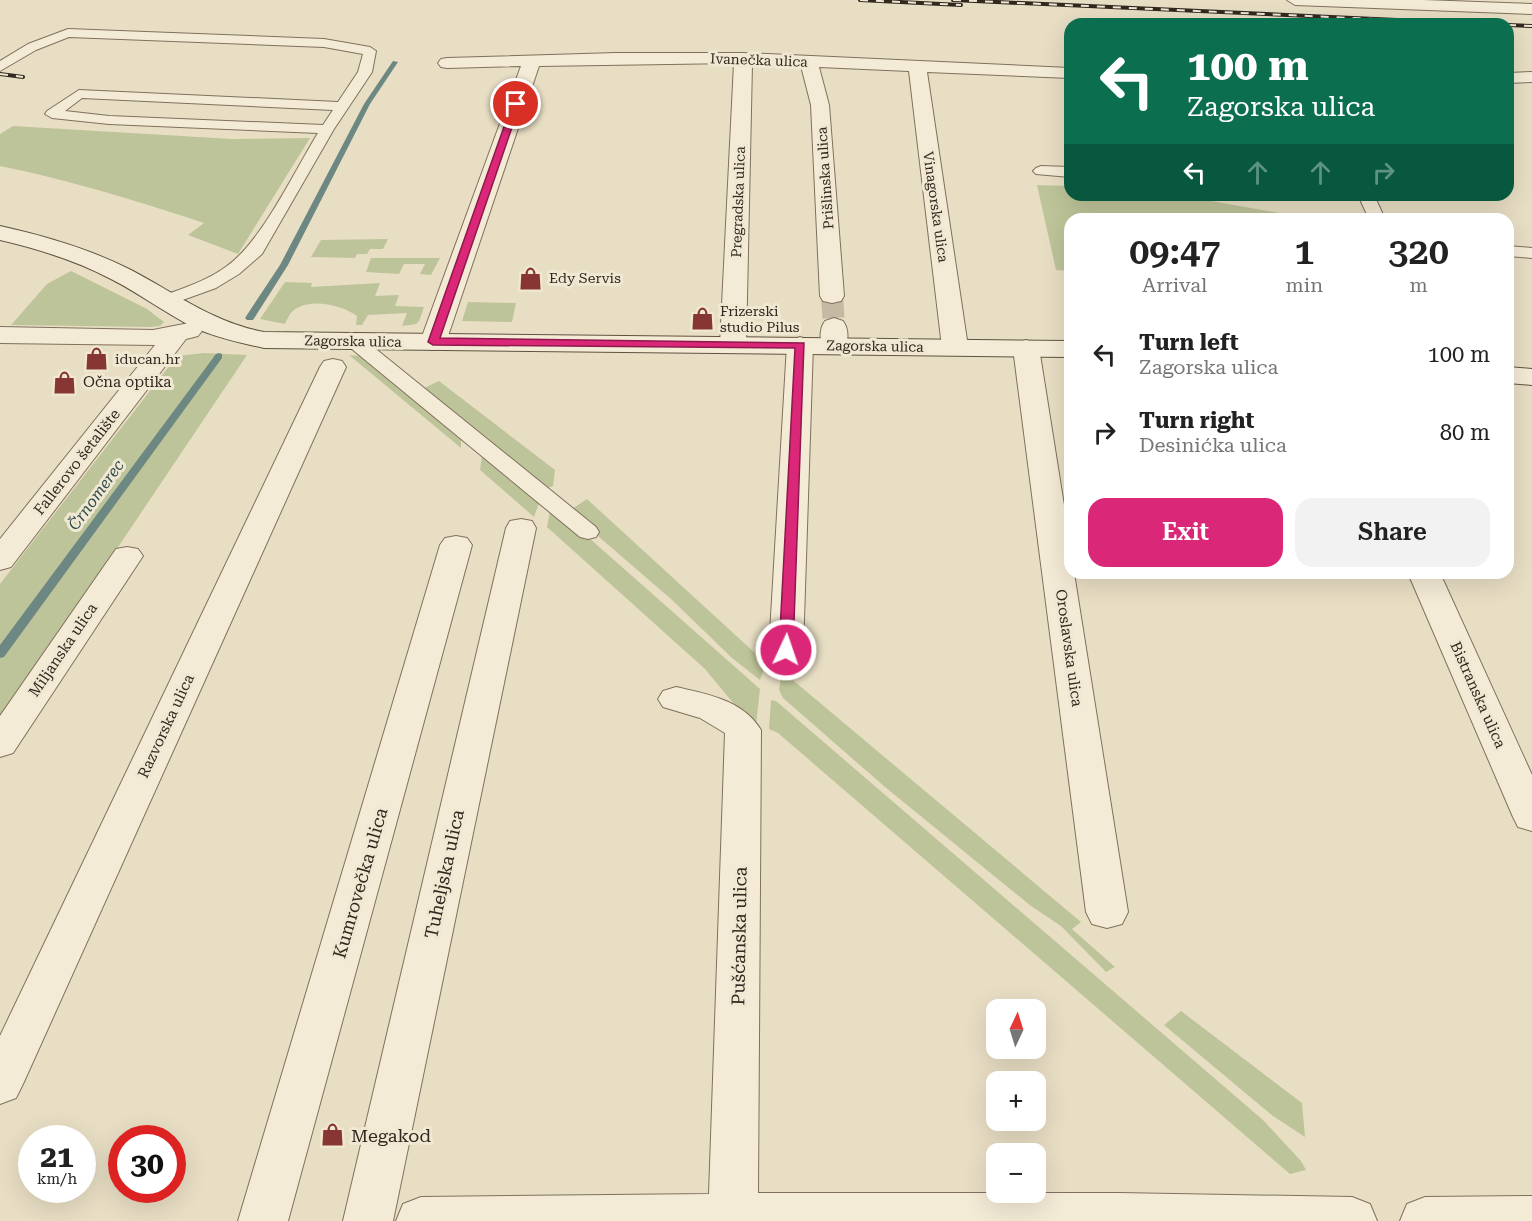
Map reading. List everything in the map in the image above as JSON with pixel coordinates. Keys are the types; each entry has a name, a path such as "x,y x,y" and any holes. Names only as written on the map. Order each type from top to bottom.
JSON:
{"street":[{"path":"1295,0 1532,9"},
{"name":"Ivanečka ulica","path":"447,63 616,58 743,58 1064,73"},
{"name":"Pregradska ulica","path":"733,345 743,58"},
{"path":"433,342 532,60"},
{"name":"Prišlinska ulica","path":"809,62 820,105 832,296"},
{"name":"Vinagorska ulica","path":"917,66 955,347"},
{"path":"1514,78 1532,77"},
{"name":"Zagorska ulica","path":"0,233 58,247 122,275 207,325 232,334 344,354 433,342 800,345 834,336 955,347 1064,349"},
{"path":"0,335 153,338 176,335 207,325"},
{"name":"Fallerovo šetalište","path":"0,560 176,335"},
{"path":"786,650 800,345"},
{"name":"Oroslavska ulica","path":"1026,348 1107,912"},
{"name":"Razvorska ulica","path":"0,1084 344,354"},
{"path":"1514,376 1532,378"},
{"name":"Tuheljska ulica","path":"368,1221 521,528"},
{"name":"Kumrovečka ulica","path":"263,1221 456,545"},
{"name":"Miljanska ulica","path":"0,744 127,556"},
{"name":"Bistranska ulica","path":"1427,579 1532,817"},
{"name":"Pušćanska ulica","path":"676,699 708,707 735,721 743,730 733,1216"},
{"path":"421,1221 733,1216 1352,1221"},
{"path":"1425,1221 1532,1220"}],"lane":[{"path":"0,67 32,47 68,33 324,43 370,51 364,72 327,129 256,250 233,270 210,284 166,301"},
{"path":"327,129 109,120 52,114 79,94 341,106"},
{"path":"249,126 274,103"},
{"path":"1041,171 1064,172"},
{"path":"1514,252 1532,253"},
{"path":"344,354 588,532"}],"green space":[{"path":"13,126 232,139 310,138 238,254 188,235 204,223 103,192 0,166 0,134"},
{"path":"1037,185 1064,186 1064,201 1211,201 1279,213 1064,213 1064,271 1056,270"},
{"path":"388,239 383,249 370,249 367,254 357,254 355,258 311,257 321,240"},
{"path":"371,258 440,258 431,275 420,274 425,264 404,264 399,274 366,272"},
{"path":"71,271 147,309 164,322 160,326 150,327 11,325 47,284"},
{"path":"285,282 312,283 311,287 380,283 375,296 399,295 395,306 424,307 416,324 402,326 407,313 368,315 362,325 356,325 357,316 325,304 308,304 300,307 289,315 285,324 260,319"},
{"path":"468,302 516,303 512,322 462,321"},
{"path":"204,353 247,355 0,723 0,584 177,356"},
{"path":"349,355 361,356 461,436 461,448"},
{"path":"439,381 555,470 553,486 545,489 424,388"},
{"path":"482,456 539,503 534,517 480,470"},
{"path":"587,499 766,663 760,680 732,658 671,599 569,511"},
{"path":"550,511 588,537 760,689 756,725 749,722 705,669 547,527"},
{"path":"782,671 1081,922 1072,929 1115,967 1106,972 1061,926 1031,906 885,787 783,698 779,690"},
{"path":"771,700 776,701 1263,1120 1301,1161 1306,1170 1290,1174 778,733 769,729"},
{"path":"1181,1011 1302,1103 1305,1137 1273,1116 1164,1025"}],"waterway":[{"name":"Črnomerec","path":"250,318 284,265 367,104 395,62"},
{"name":"Črnomerec","path":"0,654 219,356"}],"tunnel":[{"path":"832,296 834,326"}],"railway":[{"path":"860,0 961,5"},
{"path":"953,0 1353,18"},
{"path":"1514,25 1532,26"},
{"path":"0,74 23,77"}],"place":[{"name":"Edy Servis","path":"531,278"},
{"name":"Frizerski studio Pilus","path":"702,319"},
{"name":"iducan.hr","path":"97,359"},
{"name":"Očna optika","path":"65,382"},
{"name":"Megakod","path":"333,1135"}],"route":[{"path":"516,104 433,342 800,345 786,650"}]}
